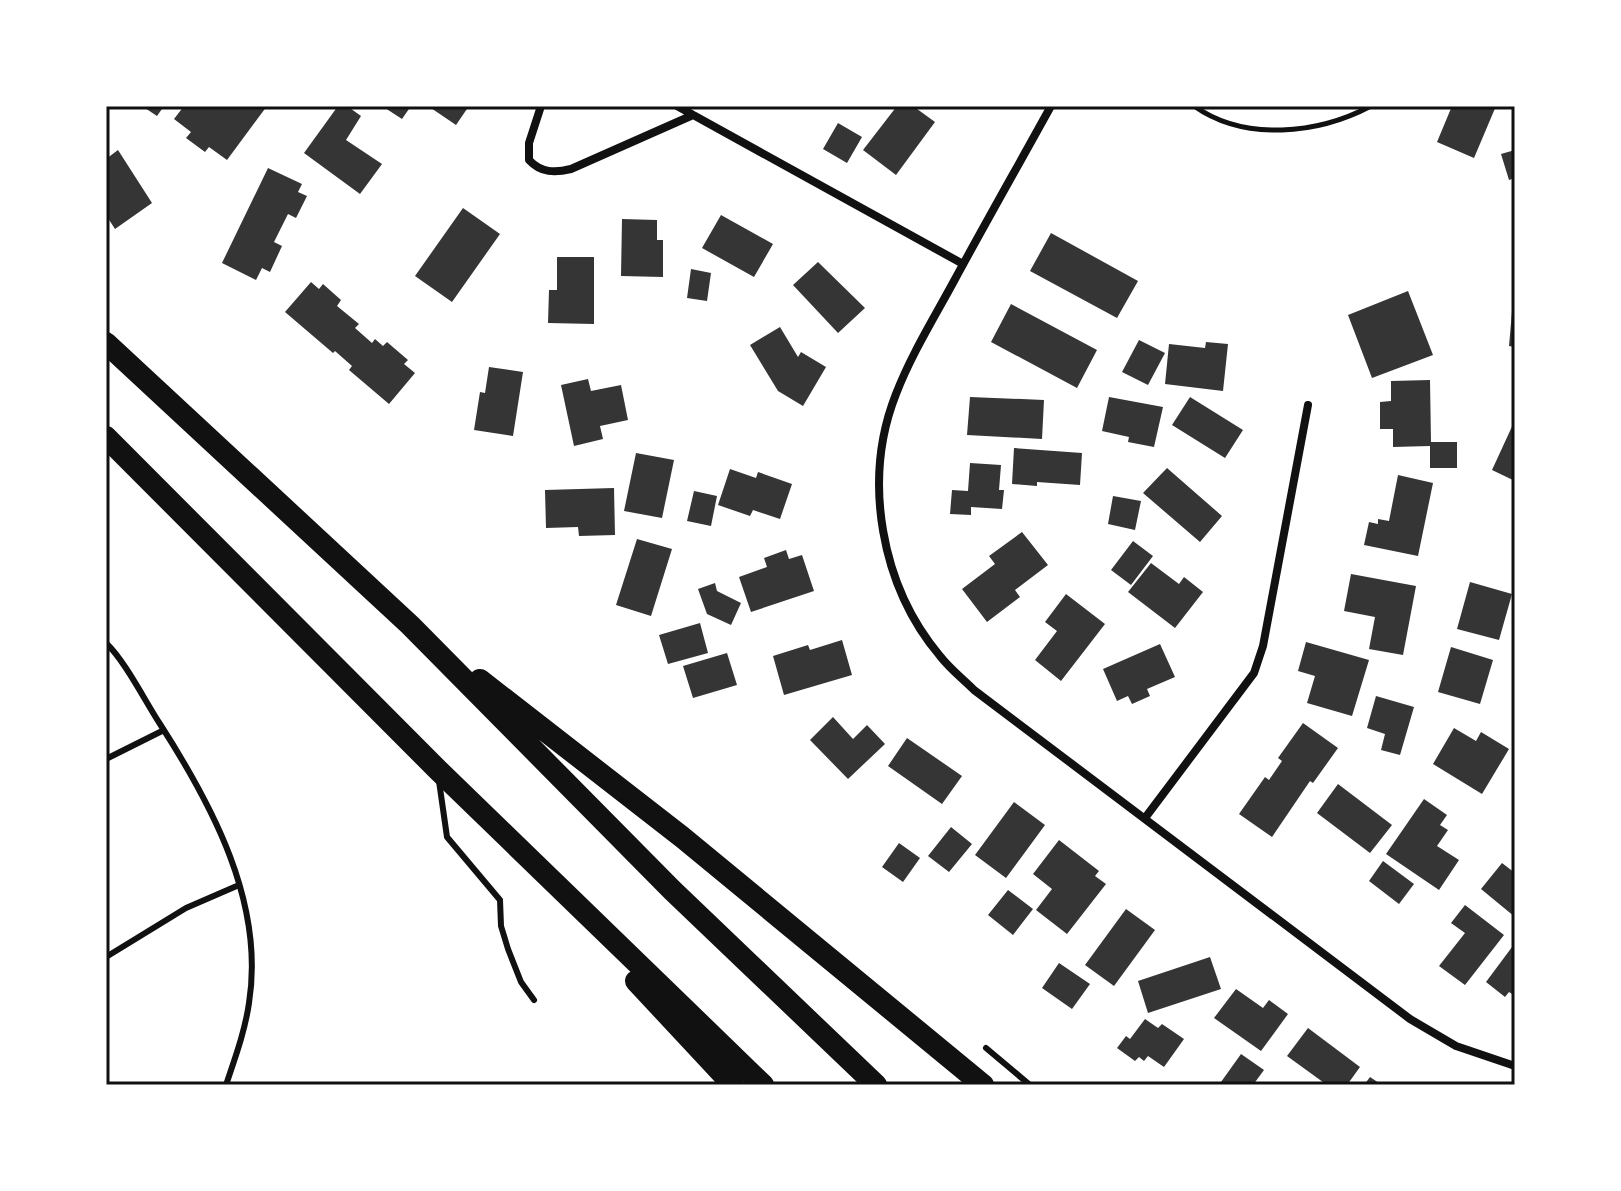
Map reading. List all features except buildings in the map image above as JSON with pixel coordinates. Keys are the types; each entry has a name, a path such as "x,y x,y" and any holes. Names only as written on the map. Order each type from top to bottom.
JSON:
{"highway":[{"path":"106,343 410,625 672,890 876,1085"},
{"path":"106,437 438,770 763,1085"},
{"path":"410,625 682,837 983,1085"},
{"path":"438,770 733,1085"}],"street":[{"path":"541,106 529,143 529,160 536,168 558,172 693,115"},
{"path":"677,106 963,264"},
{"path":"1051,106 896,393 884,428 879,460 884,537 892,568 916,622 940,657 974,690 1410,1019 1456,1046 1515,1066"},
{"path":"1145,818 1254,673 1263,646 1308,405"}],"lane":[{"path":"106,643 198,783 239,885 252,949 250,1001 242,1039 226,1085"},
{"path":"106,759 164,730"},
{"path":"438,770 447,837 500,900 501,926 508,949 521,982 534,1000"},
{"path":"106,957 186,908 239,885"},
{"path":"986,1048 1030,1085"}],"path":[{"path":"1194,106 1211,118 1240,126 1288,130 1328,125 1371,106"}]}
